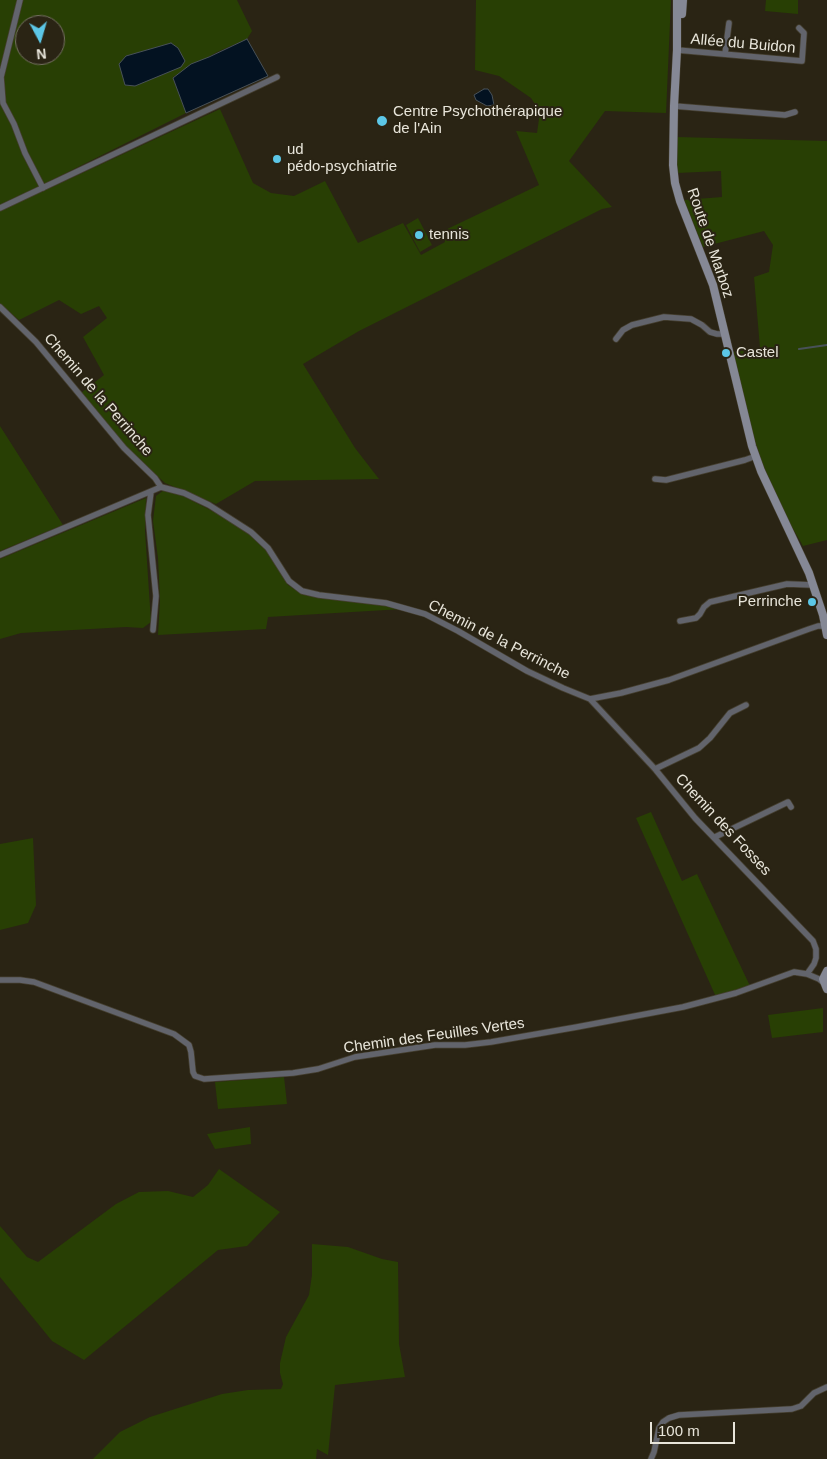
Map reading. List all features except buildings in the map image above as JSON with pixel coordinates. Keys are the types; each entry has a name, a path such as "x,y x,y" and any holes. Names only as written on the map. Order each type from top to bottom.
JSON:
{"main road":[{"name":"Route de Marboz","path":"677,0 673,165 675,183 680,201 708,271 725,334 745,423 756,456 813,585 823,615 827,635"},
{"name":"Route de Marboz","path":"677,50 683,0"},
{"path":"825,986 826,972"}],"street":[{"path":"20,0 1,77 3,103 42,188"},
{"path":"725,54 729,23"},
{"name":"Allée du Buidon","path":"677,50 802,61 804,33 799,28"},
{"path":"0,208 277,76"},
{"path":"674,106 784,115 795,112"},
{"name":"Chemin de la Perrinche","path":"0,307 42,349 124,448 162,487 184,493 209,505 251,532 268,548 284,575 297,588 319,595 386,603 425,614 527,671 590,699"},
{"path":"616,339 623,330 632,325 664,317 690,319 702,325 710,332 725,334"},
{"path":"655,479 666,480 756,456"},
{"path":"0,555 162,487"},
{"path":"151,492 148,515 156,596 153,630"},
{"path":"680,621 696,618 710,602 787,584 813,585"},
{"path":"590,699 621,693 688,674 809,629 826,626"},
{"name":"Chemin des Fosses","path":"590,699 655,769 695,818 813,941 816,949 815,961 807,974"},
{"path":"655,769 699,748 710,738 730,713 746,704"},
{"path":"715,837 788,802 791,807"},
{"name":"Chemin des Feuilles Vertes","path":"0,980 34,982 174,1034 189,1045 193,1072 195,1076 204,1079 293,1073 318,1069 347,1059 373,1054 434,1045 484,1043 683,1007 736,993 789,974 799,972 815,976"},
{"path":"815,976 826,972"},
{"path":"815,976 825,986"},
{"path":"651,1459 661,1425 669,1418 792,1409 801,1406 814,1393 827,1387"}],"green space":[{"path":"0,0 237,0 252,31 247,39 217,52 173,77 186,113 48,182 50,188 220,109 253,183 271,193 294,196 325,181 358,243 403,223 421,255 445,242 441,232 539,185 516,131 537,133 540,112 531,98 499,76 475,70 476,0 671,0 666,113 605,111 569,161 612,207 602,209 359,331 303,364 355,448 379,479 255,481 216,504 165,483 130,451 81,393 104,375 83,337 107,318 99,306 81,314 59,300 19,320 0,304"},
{"path":"766,0 798,0 798,14 765,11"},
{"path":"677,137 827,141 827,540 803,546 788,520 763,465 755,441 746,411 733,352 760,348 754,277 769,272 773,245 764,231 703,247 684,200 722,197 721,171 677,173"},
{"name":"tennis","path":"418,218 432,245 420,252 406,225"},
{"path":"0,426 63,525 0,551"},
{"path":"164,490 181,495 218,514 253,537 266,549 288,585 301,593 371,602 403,609 268,617 266,629 158,635 160,600 158,558 153,521 156,496"},
{"path":"146,498 145,531 151,622 143,628 126,627 21,633 0,639 0,559"},
{"path":"651,812 682,881 697,874 750,986 716,997 636,818"},
{"path":"33,838 36,905 28,923 0,930 0,844"},
{"path":"823,1008 823,1032 772,1038 768,1015"},
{"path":"284,1077 287,1104 218,1109 215,1082"},
{"path":"250,1127 251,1144 215,1149 207,1134"},
{"path":"219,1169 280,1212 247,1246 218,1250 84,1360 52,1341 0,1277 0,1226 27,1257 38,1262 116,1204 139,1192 168,1191 193,1197 208,1185"},
{"path":"312,1244 348,1247 382,1259 398,1262 399,1344 405,1377 335,1385 328,1455 317,1449 316,1459 93,1459 120,1432 150,1417 222,1394 248,1390 281,1389 283,1384 280,1363 286,1337 309,1295 312,1275"}],"water":[{"path":"247,39 268,76 186,113 173,78 191,64"},
{"path":"171,43 178,48 185,61 181,67 135,86 125,85 119,64 126,56"},
{"path":"484,89 488,89 492,95 494,105 487,106 476,100 474,95"}],"waterway":[{"path":"799,349 827,345"}],"place":[{"name":"Centre Psychothérapique de l'Ain","path":"382,121"},
{"name":"ud pédo-psychiatrie","path":"277,159"},
{"name":"tennis","path":"419,235"},
{"name":"Castel","path":"726,353"},
{"name":"Perrinche","path":"812,602"}]}
